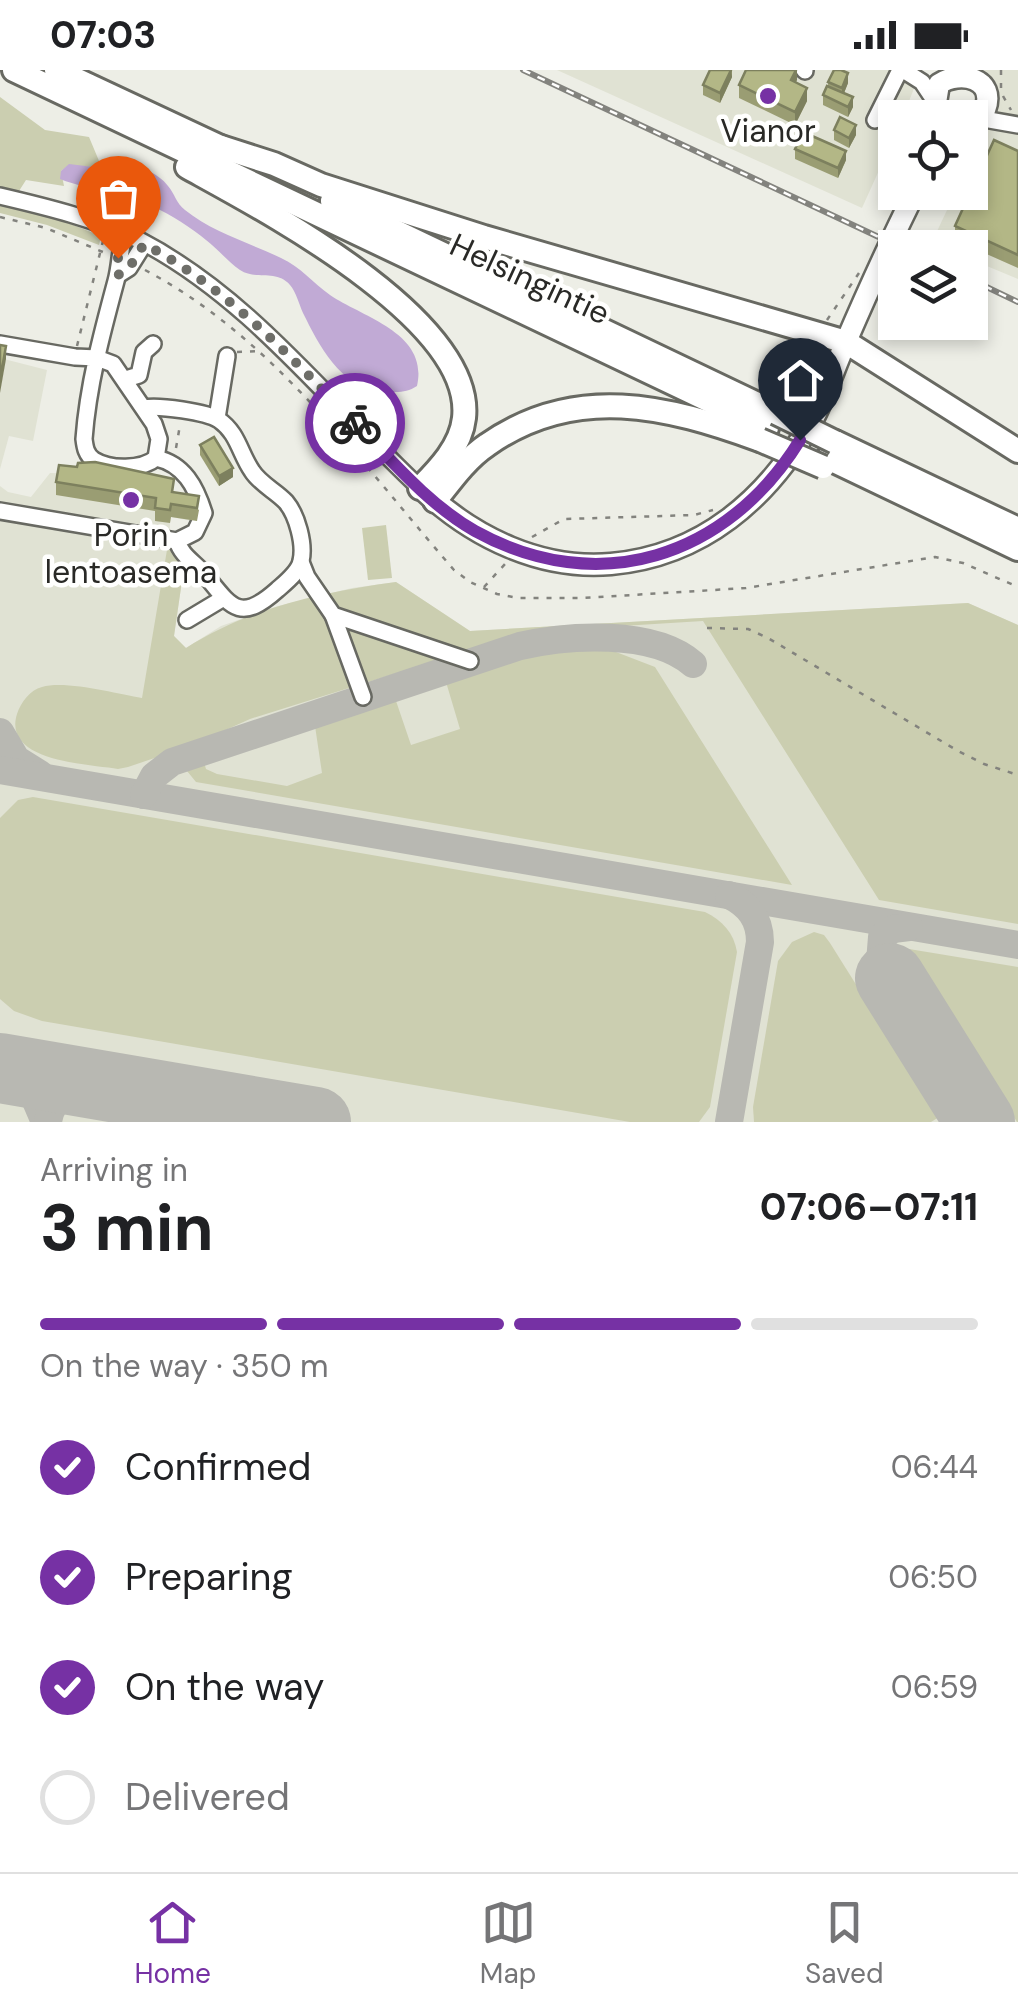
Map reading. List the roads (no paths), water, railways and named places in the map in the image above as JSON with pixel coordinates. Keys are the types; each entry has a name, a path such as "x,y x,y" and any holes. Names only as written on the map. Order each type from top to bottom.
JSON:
{"highway":[{"name":"Helsingintie","path":"56,70 221,147 768,427"},
{"name":"Helsingintie","path":"18,72 1018,549"},
{"path":"18,72 277,218 356,271 419,323 457,374 464,406 464,421 428,494"},
{"path":"221,147 484,238 846,342 1018,451"},
{"path":"428,494 485,446 529,423 572,410 613,405 648,408 768,427"},
{"name":"Helsingintie","path":"829,456 1018,529"}],"main road":[{"path":"940,100 938,84 972,76 981,100"},
{"path":"428,494 472,529 546,560 612,564 684,546 747,506 786,463 814,418 906,210"}],"street":[{"path":"905,72 972,76 1014,123"},
{"path":"905,72 930,100"},
{"path":"875,120 905,72"},
{"path":"988,121 1014,123"},
{"path":"0,196 73,215 124,235 222,295 428,494"},
{"path":"0,344 75,358 97,358 113,364 144,408 159,439 156,458 147,466 136,468 96,461 86,452 85,422 97,358 123,266 124,235"},
{"path":"123,266 144,244"},
{"path":"126,380 139,375 144,352 152,344"},
{"path":"217,418 227,356"},
{"path":"144,408 154,406 217,418 240,442 252,471 288,504 296,519 301,562 333,614 363,697"},
{"path":"0,511 177,541 196,532 204,513 182,470 172,462 156,458"},
{"path":"177,541 181,552 204,574 222,600 234,608 246,609 262,603 293,575 301,562"},
{"path":"187,620 222,600"},
{"path":"333,614 470,662"}],"railway":[{"path":"523,70 878,237"},
{"path":"988,288 1018,302"}],"place":[{"name":"Vianor","path":"768,96"},
{"name":"Porin lentoasema","path":"131,500"}]}
